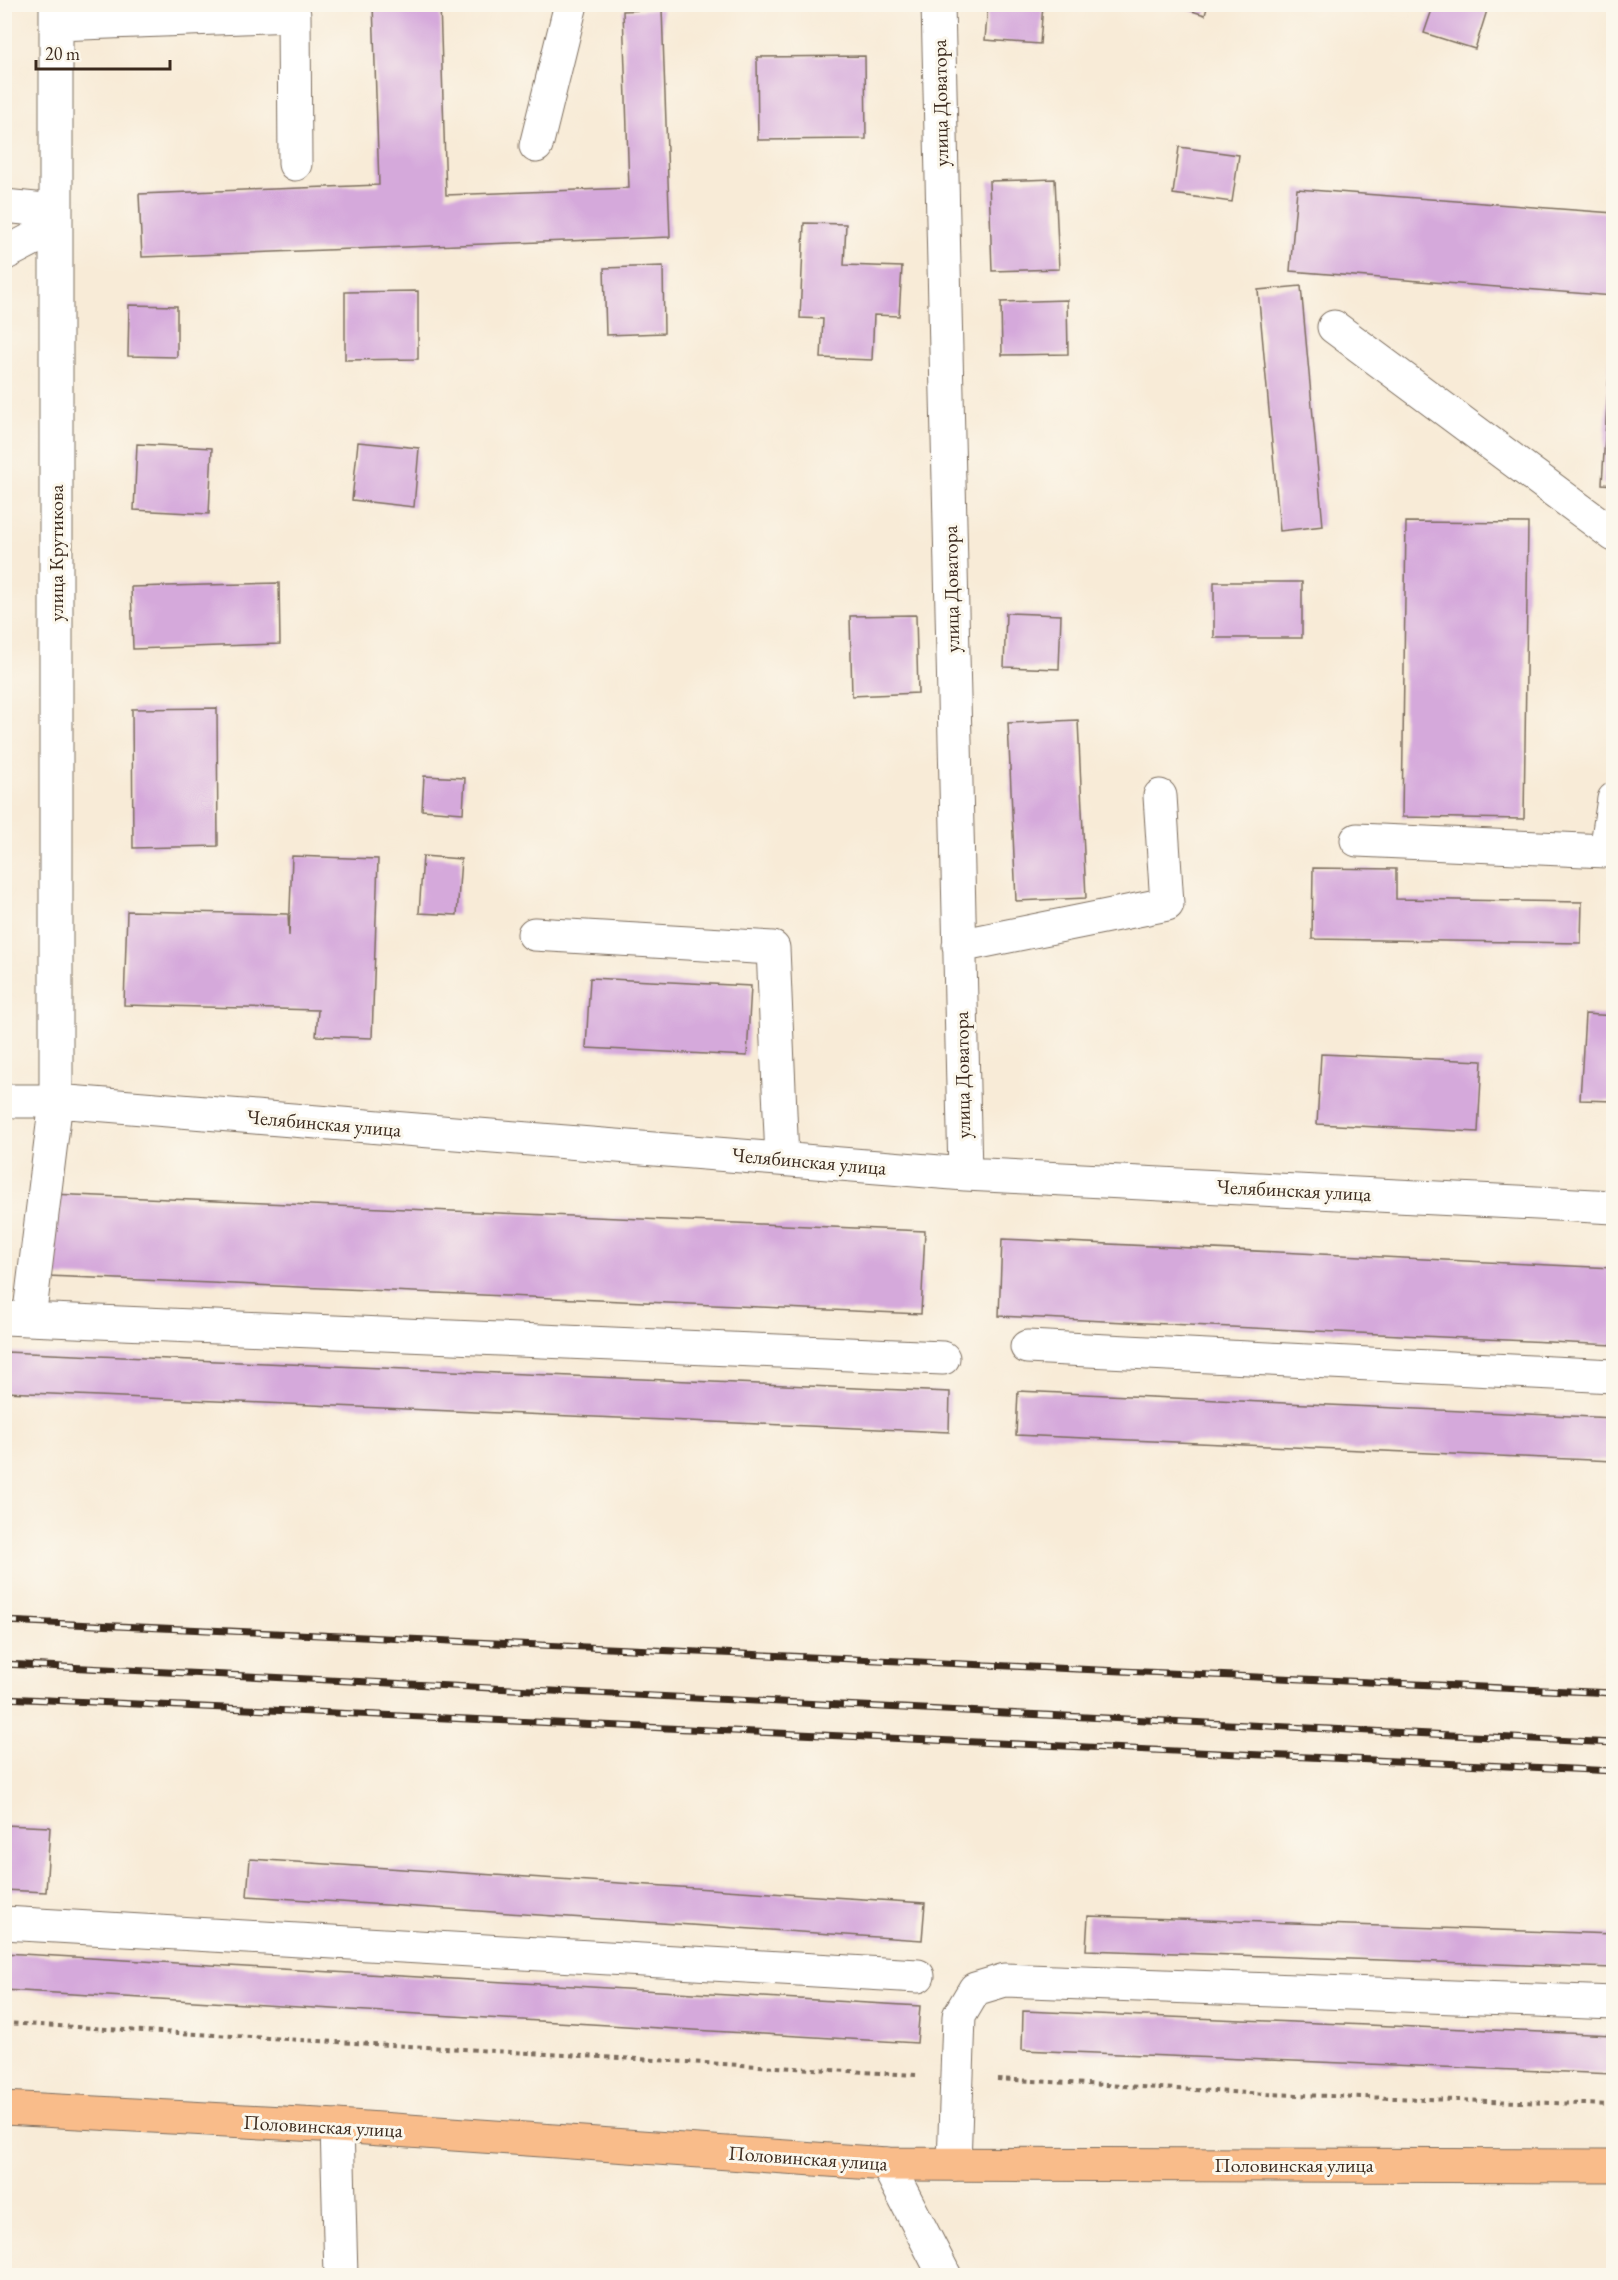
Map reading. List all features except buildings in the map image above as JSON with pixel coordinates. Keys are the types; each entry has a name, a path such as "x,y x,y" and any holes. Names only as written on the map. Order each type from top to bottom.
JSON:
{"main road":[{"name":"Половинская улица","path":"4,2108 337,2126 887,2164 1614,2166"}],"street":[{"path":"536,146 570,4"},
{"name":"улица Доватора","path":"938,4 965,1174"},
{"path":"56,14 294,15 295,164"},
{"name":"улица Крутикова","path":"17,1318 56,1101 56,14"},
{"path":"4,206 56,219"},
{"path":"4,254 56,219"},
{"path":"1334,327 1614,535"},
{"path":"959,946 1167,904 1160,796"},
{"path":"1356,840 1606,851 1614,799"},
{"path":"534,934 773,948 782,1159"},
{"name":"Челябинская улица","path":"4,1101 56,1101 965,1174 1614,1207"},
{"path":"17,1318 943,1358"},
{"path":"1027,1347 1614,1376"},
{"path":"4,1923 918,1976"},
{"path":"954,2164 958,2016 975,1989 1005,1980 1614,2004"},
{"path":"337,2126 341,2276"},
{"path":"887,2164 945,2276"}],"path":[{"path":"4,2023 1267,2094 1614,2105"}],"railway":[{"path":"4,1621 1614,1693"},
{"path":"4,1664 1614,1743"},
{"path":"4,1698 1614,1771"}]}
